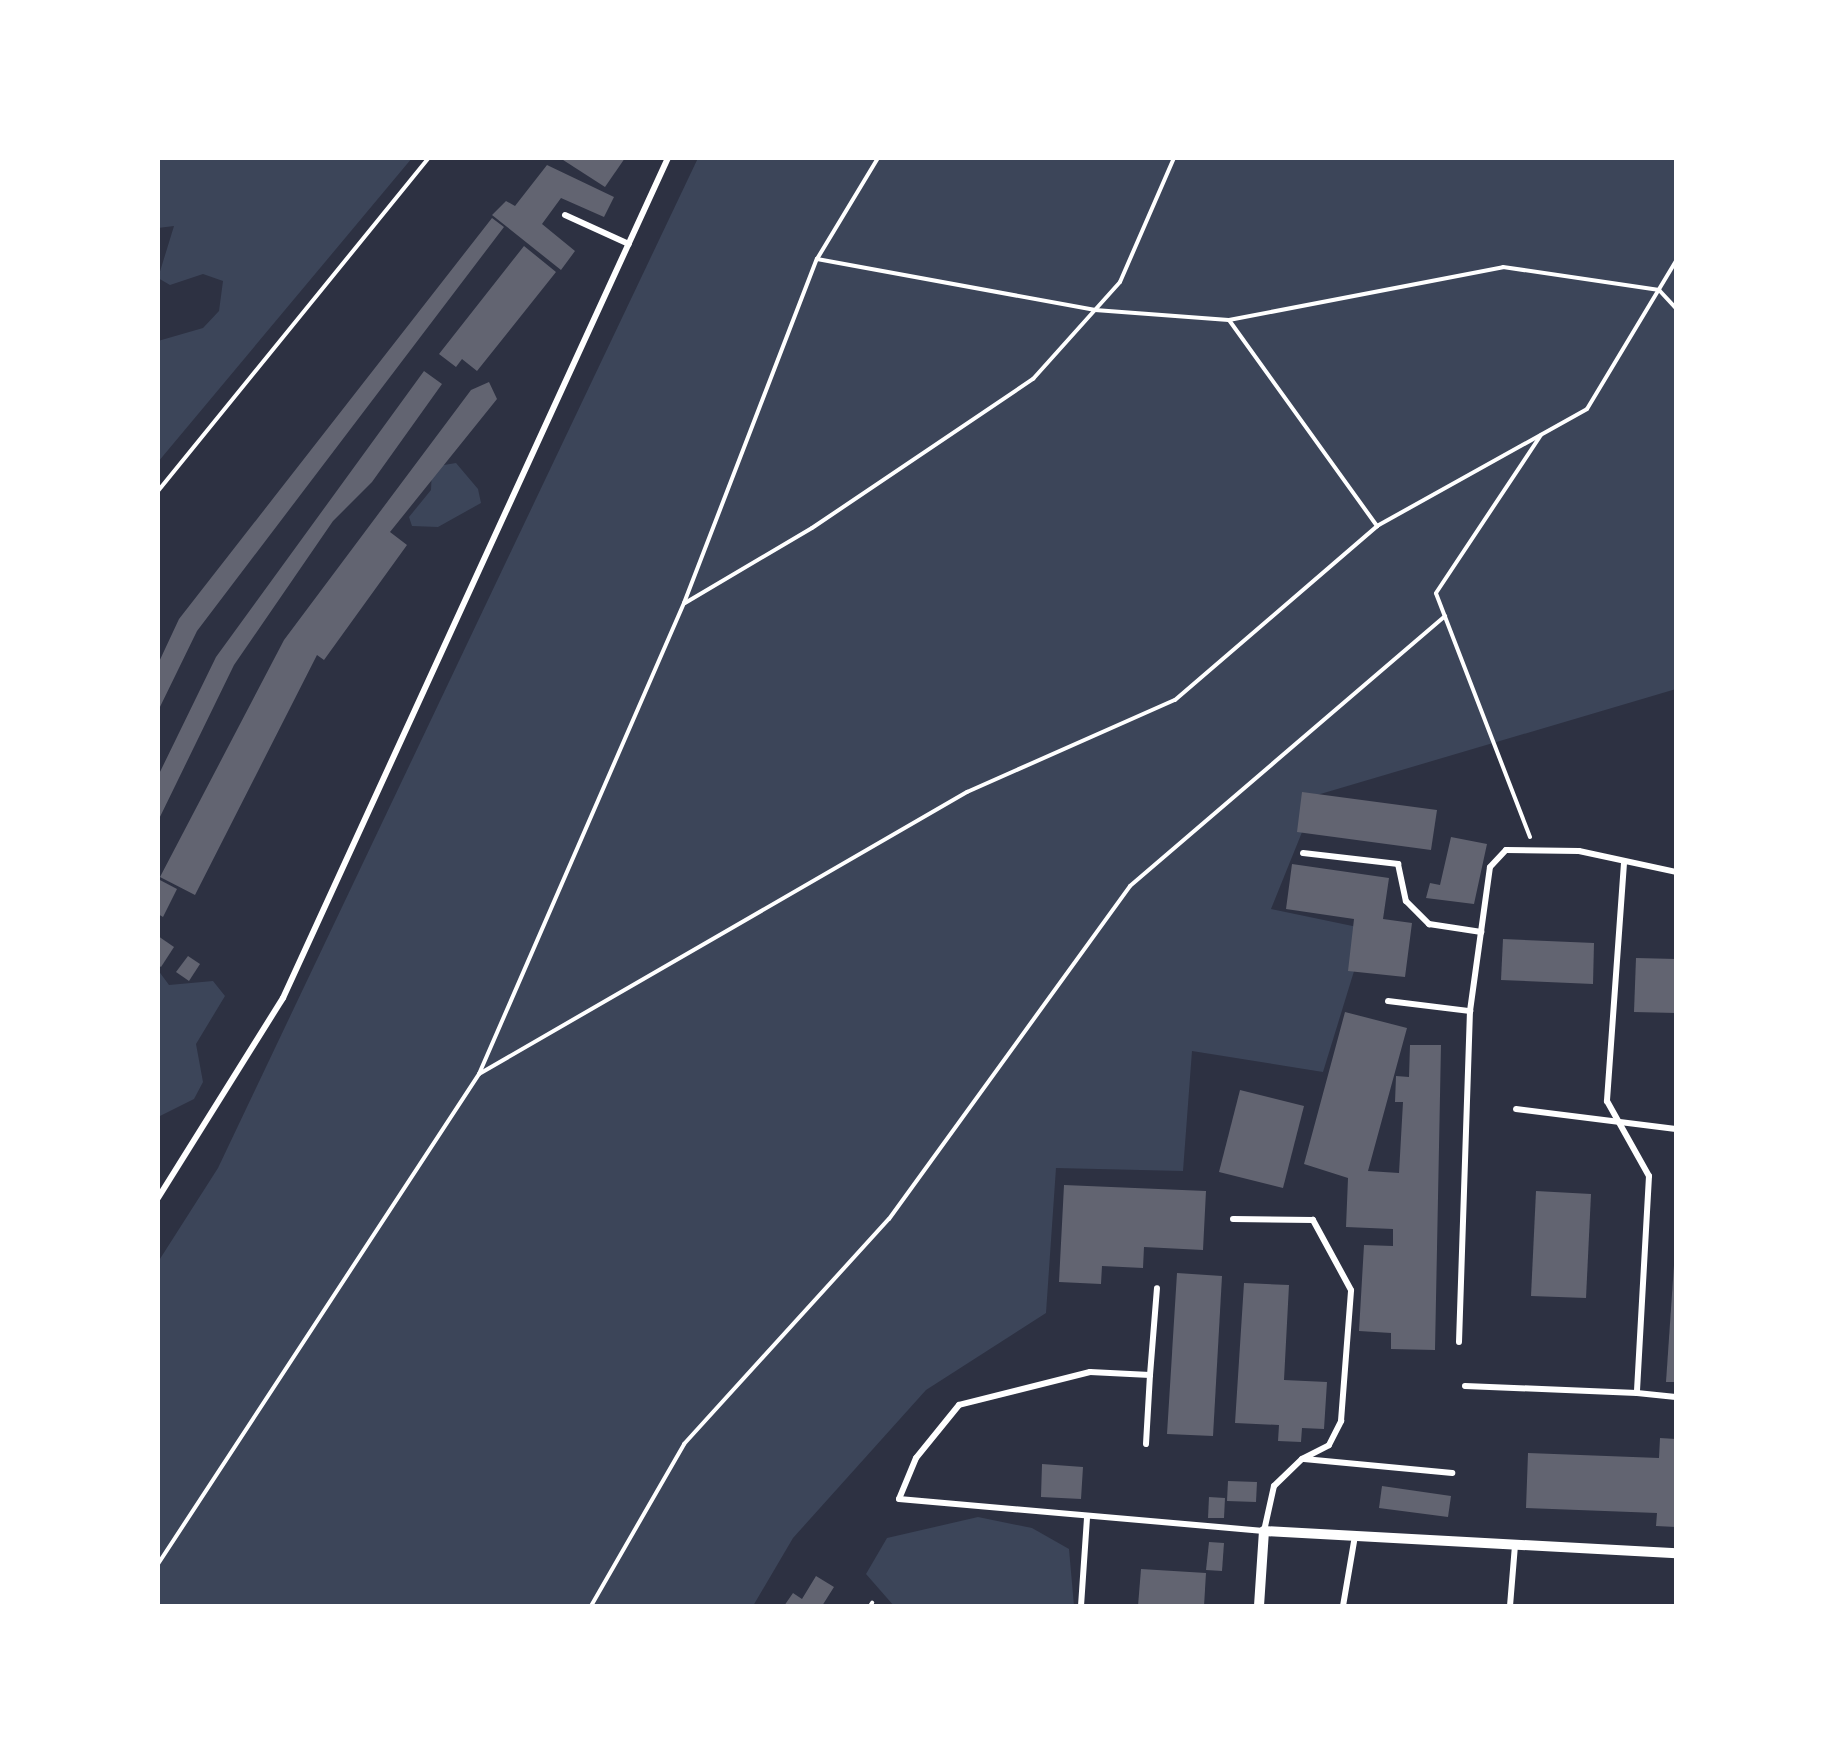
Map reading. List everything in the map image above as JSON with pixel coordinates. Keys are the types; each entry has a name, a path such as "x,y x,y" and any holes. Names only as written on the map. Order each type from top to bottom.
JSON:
{"street":[{"path":"1258,1606 1264,1530 1676,1553"}],"lane":[{"path":"158,1198 283,998 668,158"},
{"path":"565,215 629,244"},
{"path":"1459,1342 1470,1011 1496,856 1536,850 1608,854 1624,864 1676,872"},
{"path":"1303,853 1398,864 1406,901 1429,924 1481,932"},
{"path":"1624,864 1607,1101 1626,1127 1650,1176 1637,1392"},
{"path":"1388,1002 1470,1011"},
{"path":"1516,1110 1626,1127 1676,1129"},
{"path":"1150,1375 1090,1372 959,1405 916,1458 899,1499 1087,1518 1264,1530 1274,1486 1302,1459 1329,1446 1340,1420 1351,1290 1313,1220 1233,1218"},
{"path":"1146,1444 1157,1288"},
{"path":"1464,1386 1676,1396"},
{"path":"1302,1459 1452,1473"},
{"path":"1081,1606 1087,1518"},
{"path":"1343,1606 1355,1534"},
{"path":"1510,1606 1515,1544"}],"path":[{"path":"158,491 429,158"},
{"path":"158,1564 479,1074 684,603 816,259 878,158"},
{"path":"684,603 812,528 1033,379 1120,282 1174,158"},
{"path":"816,259 1095,310 1229,320 1503,268 1660,290 1676,308"},
{"path":"479,1074 967,792 1175,700 1377,526 1587,408 1676,261"},
{"path":"1229,320 1377,526"},
{"path":"1536,850 1436,593 1542,434"},
{"path":"591,1606 684,1444 889,1218 1130,886 1445,616"}],"shaded area":[{"path":"158,158 412,158 158,462 158,341 203,328 219,311 223,281 203,274 170,285 158,278 174,226 158,228"},
{"path":"698,158 1676,158 1676,689 1317,795 1271,909 1367,929 1323,1072 1192,1051 1183,1171 1056,1168 1046,1313 926,1390 793,1538 753,1606 158,1606 158,1262 218,1168"},
{"path":"456,463 478,489 481,503 438,527 412,526 409,517 431,490 432,467"},
{"path":"158,970 169,985 213,981 225,996 196,1044 203,1082 194,1099 158,1117"},
{"path":"978,1517 1032,1528 1069,1549 1074,1606 894,1606 866,1574 887,1538"}],"building":[{"path":"560,158 625,158 605,187"},
{"path":"547,165 614,197 604,217 561,198 542,224 575,251 561,270 492,215 506,201 515,206"},
{"path":"492,218 504,227 197,631 158,711 158,664 179,619"},
{"path":"524,246 556,272 477,371 462,359 456,367 439,354"},
{"path":"424,371 442,384 372,482 333,521 234,665 158,821 158,776 216,657"},
{"path":"489,382 497,399 390,532 407,545 324,660 317,655 195,895 160,877 284,640 471,390"},
{"path":"1302,792 1437,810 1431,850 1297,832"},
{"path":"1451,837 1487,844 1474,904 1426,898 1430,883 1440,885"},
{"path":"1292,864 1389,878 1383,919 1412,923 1405,977 1348,971 1354,919 1286,909"},
{"path":"158,879 177,889 163,917 158,914"},
{"path":"158,936 174,947 161,967 158,965"},
{"path":"1503,939 1594,943 1593,984 1501,980"},
{"path":"188,956 200,964 189,981 176,972"},
{"path":"1636,958 1676,959 1676,1013 1634,1012"},
{"path":"1345,1012 1407,1028 1368,1171 1399,1173 1403,1102 1395,1102 1396,1076 1409,1077 1410,1045 1441,1045 1435,1350 1391,1349 1391,1333 1359,1331 1364,1245 1393,1246 1393,1229 1346,1227 1348,1178 1304,1164"},
{"path":"1240,1090 1304,1106 1283,1188 1219,1172"},
{"path":"1064,1185 1206,1191 1203,1250 1144,1247 1143,1268 1102,1266 1101,1284 1059,1282"},
{"path":"1536,1191 1591,1194 1586,1298 1531,1296"},
{"path":"1674,1265 1676,1382 1666,1382"},
{"path":"1177,1273 1222,1276 1213,1436 1167,1434"},
{"path":"1244,1283 1289,1285 1284,1380 1327,1382 1324,1429 1302,1428 1301,1442 1278,1441 1279,1425 1235,1423"},
{"path":"1660,1438 1676,1439 1676,1527 1656,1526 1657,1513 1526,1508 1528,1453 1659,1458"},
{"path":"1042,1464 1083,1467 1081,1499 1041,1497"},
{"path":"1228,1481 1257,1482 1256,1502 1227,1501"},
{"path":"1382,1486 1451,1496 1448,1517 1379,1508"},
{"path":"1209,1497 1225,1498 1224,1518 1208,1518"},
{"path":"1209,1542 1224,1543 1222,1571 1206,1570"},
{"path":"1141,1569 1206,1573 1204,1606 1138,1606"},
{"path":"816,1576 834,1587 822,1606 784,1606 793,1593 802,1599"}]}
